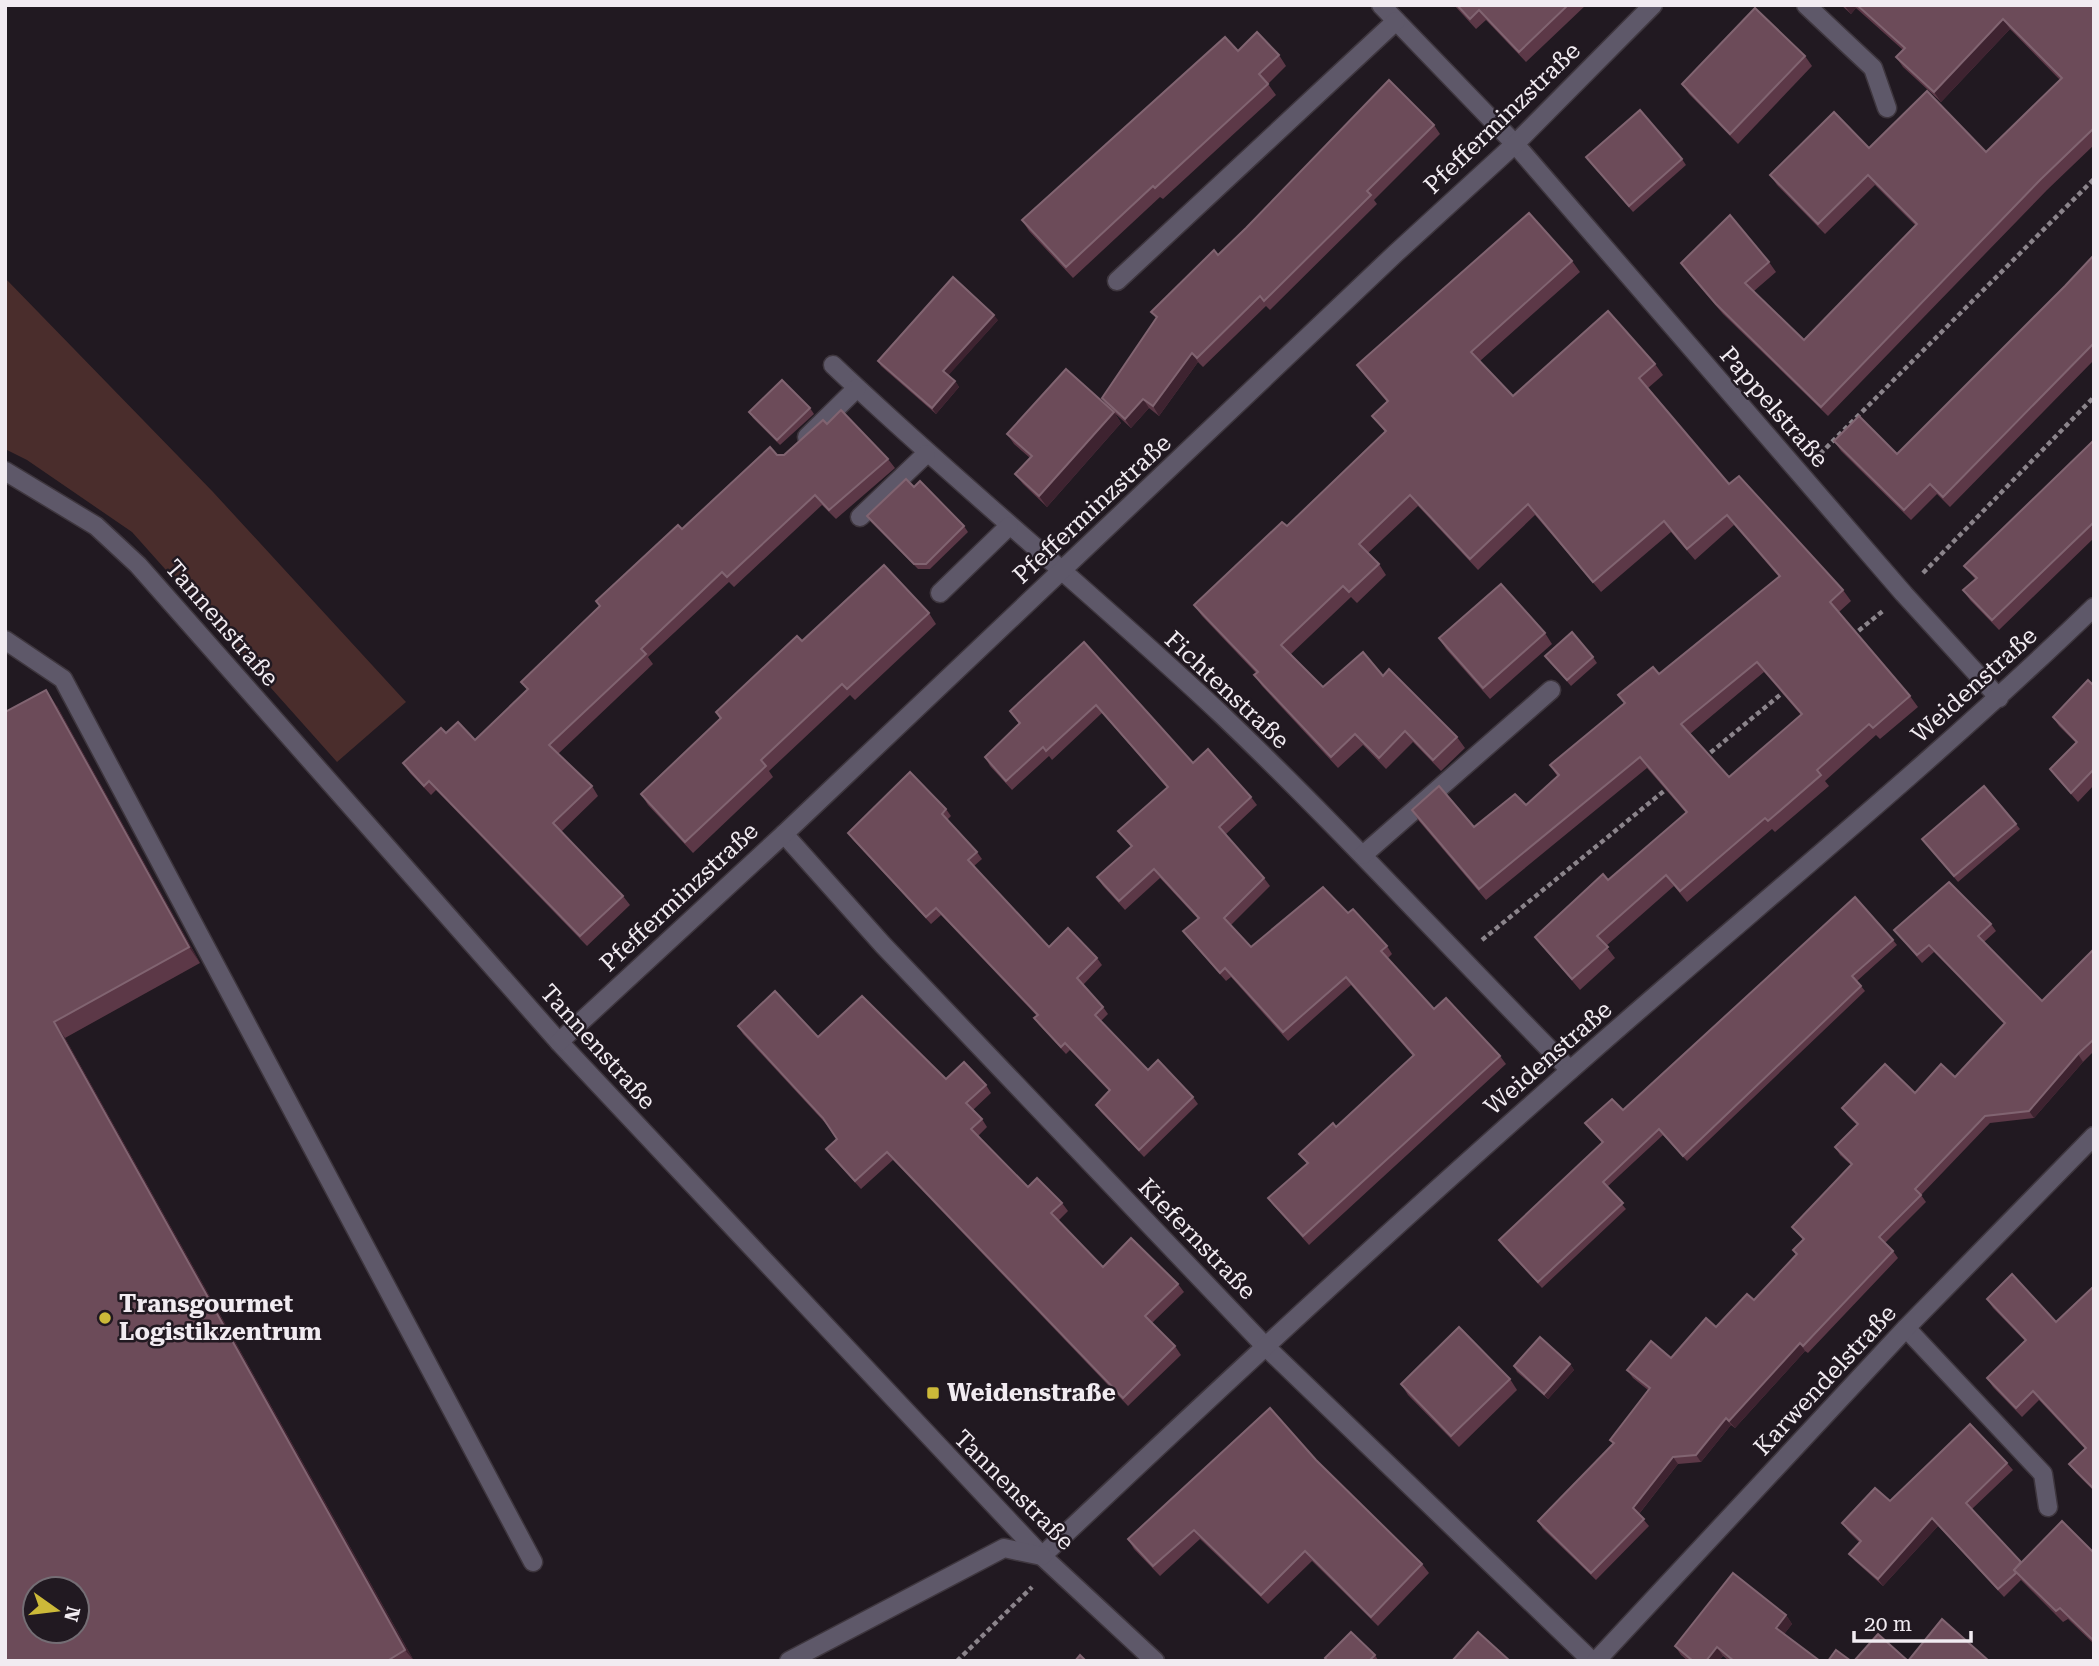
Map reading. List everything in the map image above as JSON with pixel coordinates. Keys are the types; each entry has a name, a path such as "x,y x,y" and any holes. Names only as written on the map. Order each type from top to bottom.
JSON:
{"street":[{"name":"Pappelstraße","path":"1381,5 1515,144 1800,475 1999,698"},
{"name":"Pfefferminzstraße","path":"559,1042 784,834 1396,253 1515,144 1653,5"},
{"path":"1806,5 1873,68 1887,108"},
{"path":"1117,281 1396,21"},
{"name":"Fichtenstraße","path":"832,365 926,454 1220,714 1363,855 1570,1070"},
{"path":"798,445 858,388"},
{"path":"860,517 926,454"},
{"name":"Tannenstraße","path":"5,471 96,526 138,565 559,1042 1042,1556 1155,1661"},
{"path":"940,593 1009,526"},
{"name":"Weidenstraße","path":"1042,1556 1264,1345 1570,1070 1999,698 2094,607"},
{"path":"5,640 63,679 533,1562"},
{"path":"1363,855 1551,691"},
{"name":"Kiefernstraße","path":"784,834 892,955 1264,1345 1594,1661"},
{"name":"Karwendelstraße","path":"1594,1661 1906,1328 2094,1136"},
{"path":"1906,1328 2043,1474 2048,1507"},
{"path":"789,1661 1004,1548 1042,1556"}],"path":[{"path":"1800,475 2094,179"},
{"path":"1851,637 1904,594 2094,397"},
{"path":"1703,759 1787,689"},
{"path":"1460,958 1671,785"},
{"path":"957,1661 1031,1589 1042,1556"}],"shaded area":[{"path":"5,278 213,492 406,702 337,762 132,532 27,460 5,449"}],"building":[{"path":"1457,5 1568,5 1519,52 1479,10 1470,19"},
{"path":"1857,5 2094,5 2094,128 2040,180 1821,407 1716,304 1681,263 1730,215 1769,262 1745,283 1804,340 1917,224 1868,175 1818,224 1770,175 1834,112 1869,148 1927,91 1986,152 2062,78 2003,19 1934,92 1896,57 1905,48"},
{"path":"1755,8 1805,56 1730,134 1682,84"},
{"path":"1257,32 1279,55 1259,74 1268,84 1066,267 1022,220 1225,37 1238,51"},
{"path":"1389,80 1434,125 1367,191 1371,195 1264,301 1260,296 1197,358 1192,353 1153,406 1143,399 1125,419 1102,398 1157,317 1151,312 1214,250 1218,255 1246,228"},
{"path":"1640,110 1682,159 1629,206 1586,157"},
{"path":"1529,213 1572,261 1471,352 1513,396 1608,311 1655,364 1639,378 1729,484 1739,476 1843,590 1830,602 1910,696 1873,728 1869,724 1817,770 1821,775 1768,821 1765,818 1680,891 1666,875 1597,936 1608,947 1572,979 1535,937 1603,874 1608,880 1687,812 1640,757 1479,889 1412,810 1439,786 1474,827 1515,794 1526,805 1559,775 1550,765 1625,703 1618,695 1653,667 1659,674 1780,576 1727,515 1687,549 1664,521 1593,582 1528,504 1470,559 1410,495 1359,544 1379,564 1349,592 1343,586 1281,645 1323,687 1363,652 1383,676 1389,669 1457,737 1433,760 1405,731 1379,758 1355,734 1331,757 1254,675 1258,672 1194,605 1282,522 1287,526 1386,431 1372,416 1388,401 1357,365","holes":["1757,662 1802,714 1729,777 1681,724"]},
{"path":"2094,255 2094,343 1943,497 1930,484 1904,510 1834,441 1859,416 1897,454"},
{"path":"953,277 994,315 943,371 955,381 932,408 878,361"},
{"path":"1066,369 1114,412 1039,496 1015,474 1032,456 1007,434"},
{"path":"782,380 810,408 777,440 749,412"},
{"path":"841,410 888,459 829,510 815,495 727,577 722,572 641,649 646,654 549,745 592,786 553,823 623,896 580,936 429,781 424,786 403,763 441,728 446,733 458,722 475,740 528,689 521,682 600,606 596,601 678,525 682,529 770,447 777,455 784,455 823,420 827,424"},
{"path":"2094,440 2094,522 1992,620 1963,590 1977,578 1964,566"},
{"path":"906,479 914,487 920,481 964,526 926,564 914,564 867,516"},
{"path":"884,565 929,613 847,689 842,684 761,760 766,766 685,842 641,794 721,718 716,712 797,636 802,641"},
{"path":"1501,584 1545,633 1483,688 1439,638"},
{"path":"1572,632 1593,657 1567,680 1545,656"},
{"path":"1084,642 1193,763 1208,749 1251,797 1219,827 1264,878 1224,918 1251,947 1323,887 1348,913 1353,909 1387,946 1381,951 1434,1009 1446,998 1500,1056 1303,1236 1268,1198 1308,1163 1299,1154 1333,1123 1336,1127 1414,1055 1346,977 1283,1032 1225,968 1220,973 1183,931 1199,918 1154,869 1119,901 1097,877 1132,846 1118,831 1168,787 1096,705 1046,751 1043,747 1006,781 985,757 1020,723 1010,711"},
{"path":"2088,680 2094,686 2094,769 2071,793 2050,769 2077,742 2053,717"},
{"name":"Transgourmet Logistikzentrum","path":"46,690 189,947 54,1022 405,1650 387,1661 5,1661 5,712"},
{"path":"910,772 946,809 942,814 977,852 968,860 1049,947 1068,928 1097,958 1077,978 1103,1007 1095,1015 1148,1070 1158,1060 1193,1097 1139,1150 1096,1105 1110,1090 1065,1043 1061,1047 1034,1018 1038,1015 936,908 926,917 848,833"},
{"path":"1984,786 2016,824 1954,876 1922,839"},
{"path":"1949,882 1991,924 1978,936 2042,1001 2094,949 2094,1039 2029,1111 1985,1116 1915,1189 1921,1195 1879,1237 1893,1251 1803,1346 1800,1343 1729,1421 1726,1418 1696,1455 1673,1457 1633,1508 1644,1519 1591,1573 1538,1521 1614,1443 1610,1440 1650,1388 1627,1370 1651,1341 1671,1358 1706,1318 1716,1327 1747,1294 1754,1300 1797,1254 1793,1250 1804,1239 1792,1227 1852,1164 1835,1147 1858,1124 1842,1108 1885,1064 1915,1093 1941,1064 1955,1077 2005,1023 1929,945 1917,955 1894,930"},
{"path":"1855,897 1893,940 1852,976 1861,986 1683,1156 1659,1129 1603,1182 1623,1203 1538,1282 1499,1240 1603,1142 1585,1123 1612,1099 1623,1110"},
{"path":"775,991 818,1037 862,996 946,1079 964,1062 986,1085 966,1103 982,1119 971,1129 1028,1187 1037,1178 1062,1203 1051,1213 1103,1267 1131,1238 1178,1284 1145,1316 1175,1346 1123,1398 887,1152 855,1181 826,1149 837,1139 823,1118 738,1026"},
{"path":"2012,1274 2056,1322 2094,1286 2094,1489 2069,1464 2086,1448 2033,1391 2016,1408 1987,1378 2026,1340 1987,1299"},
{"path":"1459,1327 1510,1379 1451,1436 1401,1384"},
{"path":"1540,1337 1570,1364 1544,1394 1514,1366"},
{"path":"1270,1408 1316,1460 1422,1564 1371,1617 1305,1551 1261,1595 1194,1530 1153,1566 1128,1539"},
{"path":"1970,1424 2007,1463 1966,1503 2021,1562 2014,1570 2016,1573 1998,1589 1932,1518 1878,1579 1849,1554 1861,1541 1842,1523 1875,1488 1890,1501"},
{"path":"2062,1521 2094,1553 2094,1641 2060,1608 2056,1611 2014,1570"},
{"path":"1733,1573 1786,1615 1776,1628 1820,1661 1734,1661 1717,1647 1706,1661 1693,1661 1675,1646"},
{"path":"1942,1619 1989,1661 1908,1661"},
{"path":"1351,1632 1375,1655 1369,1661 1328,1661 1325,1658"},
{"path":"1478,1632 1510,1661 1452,1661"},
{"path":"1878,1634 1908,1661 1854,1661"},
{"path":"1836,1650 1851,1661 1828,1661"},
{"path":"1080,1655 1086,1661 1075,1661"}],"place":[{"name":"Transgourmet Logistikzentrum","path":"105,1318"},
{"name":"Weidenstraße","path":"933,1393"}]}
